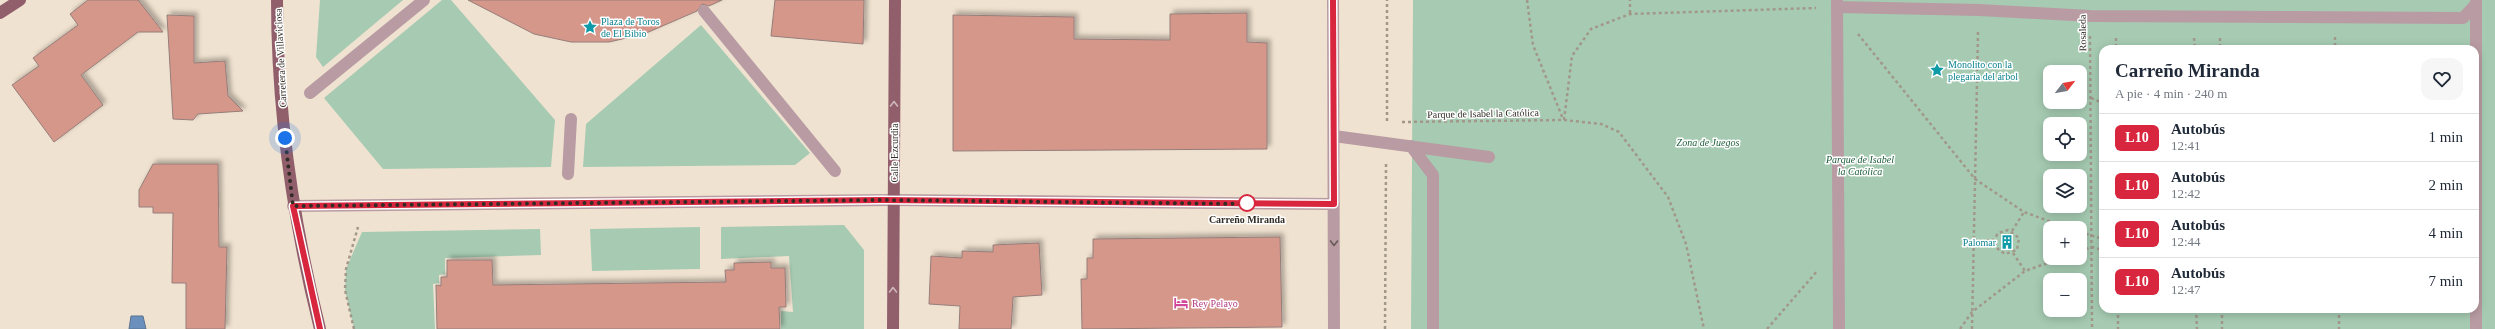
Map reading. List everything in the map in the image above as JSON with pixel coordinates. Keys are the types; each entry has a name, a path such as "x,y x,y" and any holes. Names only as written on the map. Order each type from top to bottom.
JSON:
{"main road":[{"path":"0,14 20,0"},
{"name":"Carretera de Villaviciosa","path":"277,0 283,115 293,206 320,329"},
{"name":"Calle Ezcurdia","path":"893,329 894,0"}],"street":[{"path":"310,93 424,0"},
{"path":"1333,0 1334,329"},
{"path":"1839,329 1837,4 2090,16 2463,18 2476,2"},
{"path":"2476,2 2476,45"},
{"path":"704,11 835,171"},
{"path":"568,174 571,119"},
{"path":"1334,136 1488,157"},
{"path":"1411,146 1434,174 1433,329"},
{"path":"293,206 894,200 1334,204"},
{"path":"2476,313 2476,329"}],"path":[{"path":"1527,0 1534,46 1564,120"},
{"path":"1630,0 1630,14"},
{"path":"1564,120 1572,56 1591,29 1630,14 1837,4 1975,179 2024,212 2049,221"},
{"path":"1972,329 1978,10"},
{"name":"Rosaleda","path":"2090,16 2092,329"},
{"path":"2091,98 2099,101"},
{"name":"Parque de Isabel la Católica","path":"1402,122 1564,120 1600,124 1619,132 1668,197 1686,244 1704,329"},
{"path":"354,329 345,290 346,269 359,224 359,205"},
{"path":"2012,231 2024,212"},
{"path":"1974,241 1994,240 2002,231 2012,231 2019,238 2019,243 2017,250 2012,253 2002,253 1994,240"},
{"path":"2087,235 2099,239"},
{"path":"2087,249 2092,247 2099,249"},
{"path":"1767,329 1838,248"},
{"path":"2012,253 2025,271"},
{"path":"1960,329 1972,312 2025,271 2043,265"},
{"path":"2118,313 2118,329"},
{"path":"2196,313 2197,329"},
{"path":"2222,313 2222,329"},
{"path":"2339,313 2339,329"}],"green space":[{"path":"320,0 403,0 323,67 316,57"},
{"path":"442,0 451,0 555,120 551,167 383,169 324,98"},
{"name":"Parque de Isabel la Católica","path":"1413,0 2495,0 2495,329 1411,329"},
{"path":"701,25 810,153 795,165 583,167 586,124"},
{"path":"844,225 864,250 864,329 781,329 781,311 793,312 789,256 721,259 721,227"},
{"path":"700,227 700,269 592,271 590,229"},
{"path":"540,229 541,255 445,258 445,274 439,275 439,283 433,284 435,329 354,329 345,290 346,269 362,232"}],"water":[{"path":"131,316 143,316 146,329 129,329"}],"building":[{"path":"88,0 138,0 163,32 138,32 81,75 103,105 54,142 12,85 39,66 33,58 78,25 70,14"},
{"name":"Plaza de Toros de El Bibio","path":"468,0 722,0 709,6 702,4 697,11 644,34 609,42 571,42 534,34"},
{"path":"775,0 864,0 863,44 771,36"},
{"path":"1247,13 1247,42 1267,43 1267,149 953,151 953,15 1074,17 1074,39 1170,40 1170,14"},
{"path":"167,15 194,16 194,63 225,61 228,96 243,111 198,114 193,120 173,119"},
{"path":"153,164 218,164 219,247 227,247 225,329 186,329 186,283 172,283 173,213 153,213 153,207 139,207 139,190"},
{"name":"Rey Pelayo","path":"1280,237 1282,327 1082,329 1081,279 1087,279 1087,258 1093,258 1093,239"},
{"path":"1039,243 1042,295 1013,297 1011,329 959,329 960,306 929,304 931,256 962,258 962,251 993,252 993,245"},
{"path":"447,260 492,260 493,285 726,282 725,270 734,270 734,263 771,262 771,268 785,268 786,307 779,307 780,329 437,329 436,285 441,286 441,277 447,277"}],"bus line":[{"name":"L10","path":"320,329 308,280 293,206 881,200 1334,204 1333,0"}],"place":[{"name":"Plaza de Toros de El Bibio","path":"590,27"},
{"name":"Monolito con la plegaria del árbol","path":"1937,70"},
{"name":"Carreño Miranda","path":"1247,203"},
{"name":"Palomar","path":"2007,242"},
{"name":"Rey Pelayo","path":"1181,303"}],"route":[{"path":"285,138 293,206 881,200 1250,204 1247,203"}],"park label":[{"name":"Zona de Juegos","path":"1708,142"}]}
